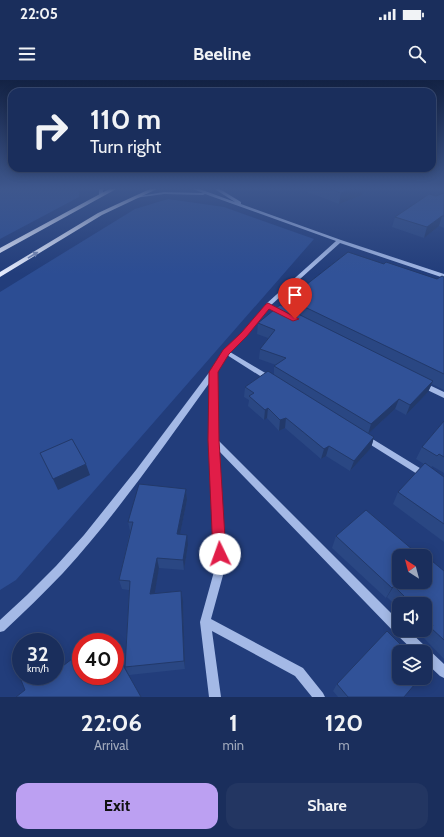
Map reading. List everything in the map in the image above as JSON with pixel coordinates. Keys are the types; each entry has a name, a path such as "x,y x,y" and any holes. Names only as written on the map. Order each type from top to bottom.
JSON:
{"main road":[{"path":"0,250 61,217"},
{"path":"0,275 95,217"}],"street":[{"path":"276,217 339,241 444,276"},
{"path":"0,627 28,603 97,528 214,372 226,352 339,241"},
{"path":"226,352 274,381"},
{"path":"214,372 214,440 220,568 205,622 215,697"},
{"path":"416,381 444,395"},
{"path":"356,432 430,478"},
{"path":"214,440 392,621"},
{"path":"205,622 299,672 319,697"},
{"path":"408,637 416,645"},
{"path":"432,661 444,672"}],"shaded area":[{"path":"0,217 42,217 0,239"},
{"path":"122,217 252,217 314,239 16,580 0,590 0,292"}],"building":[{"path":"395,217 441,217 427,227"},
{"path":"348,252 384,264 386,262 437,279 442,276 444,277 444,374 286,298 299,287 302,288"},
{"path":"280,305 433,381 410,405 399,399 371,424 274,366 286,358 260,349 275,330 258,323"},
{"path":"268,371 374,437 354,461 329,446 324,449 286,418 280,420 268,408 265,410 249,396 254,393 245,387"},
{"path":"444,421 444,457 439,454 437,456 422,447"},
{"path":"72,439 86,464 53,479 40,453"},
{"path":"425,463 444,477 444,524 398,492"},
{"path":"139,484 186,489 177,534 187,535 183,560 157,558 150,594 181,591 184,661 125,667 130,581 119,580 133,522 128,522"},
{"path":"366,510 412,549 392,549 392,588 336,536"},
{"path":"432,561 444,571 444,640 432,629 432,597 405,597 397,589 432,589"},
{"path":"387,631 401,645 392,645 392,685 414,685 404,697 348,697 337,684"},
{"path":"72,659 72,685 124,685 124,667 141,697 16,697 25,690 23,685 64,685 64,665"}],"route":[{"path":"220,554 214,440 214,372 226,352 244,334 268,305 295,319"}]}
